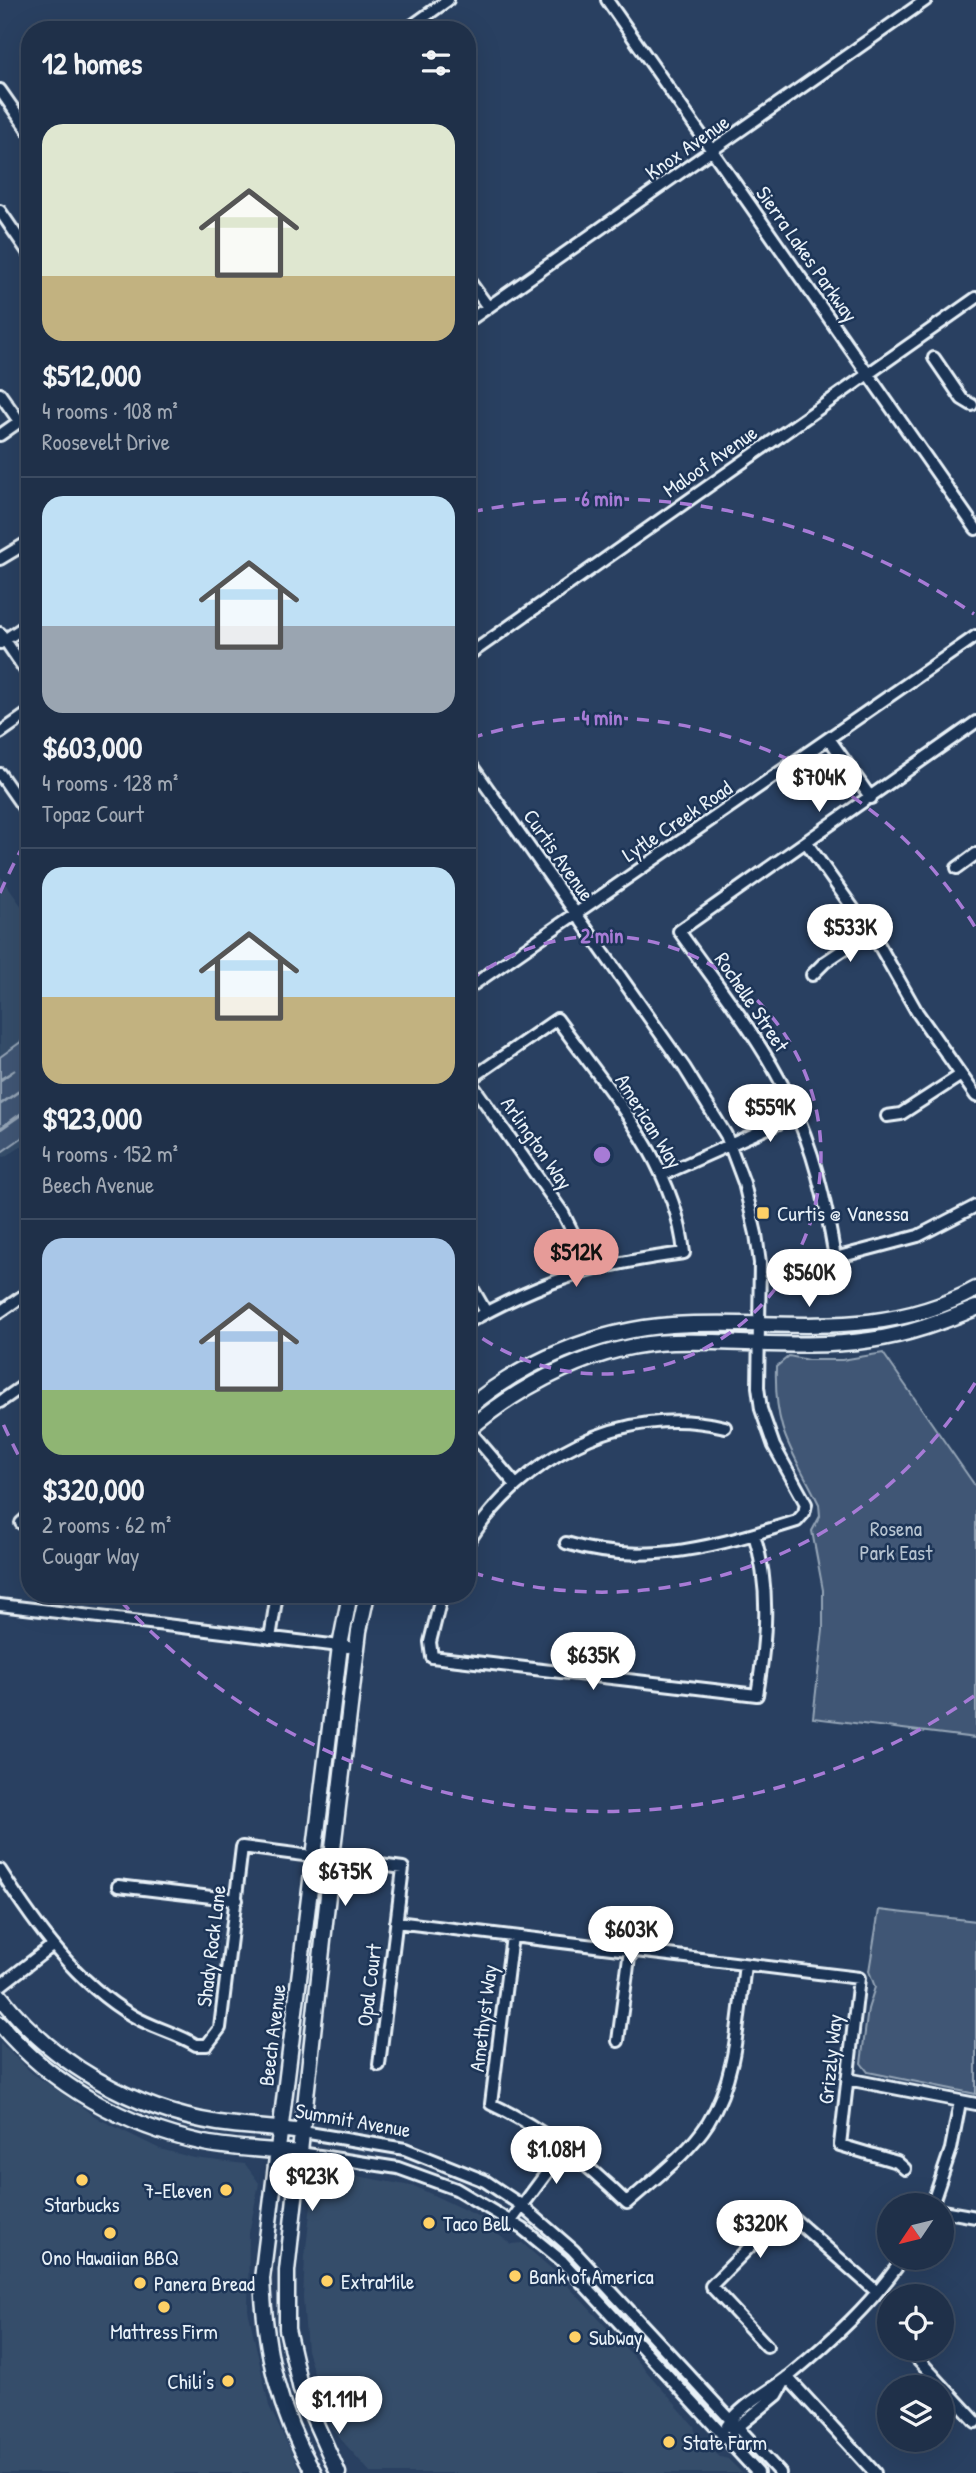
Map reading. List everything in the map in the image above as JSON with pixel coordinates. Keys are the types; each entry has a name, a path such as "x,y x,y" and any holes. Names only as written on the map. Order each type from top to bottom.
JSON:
{"main road":[{"path":"476,1402 503,1382 536,1364 605,1337 669,1325 859,1325 937,1306 976,1289"},
{"path":"476,1424 523,1390 558,1371 611,1353 671,1342 759,1344 870,1340 909,1332 976,1308"},
{"name":"Beech Avenue","path":"314,2473 288,2423 264,2328 264,2247 340,1646 348,1603"},
{"name":"Beech Avenue","path":"338,2473 306,2402 287,2329 287,2270 332,1858 357,1648 365,1603"},
{"name":"Summit Avenue","path":"0,1996 56,2052 115,2089 152,2106 191,2118 303,2132"},
{"name":"Summit Avenue","path":"0,2024 16,2043 54,2076 113,2112 166,2133 207,2143 300,2153"}],"street":[{"path":"418,21 448,0"},
{"name":"Sierra Lakes Parkway","path":"607,0 976,529"},
{"name":"Knox Avenue","path":"476,316 926,0"},
{"path":"0,90 21,120"},
{"path":"0,211 21,242"},
{"path":"476,290 488,307"},
{"name":"Maloof Avenue","path":"476,650 976,298"},
{"path":"934,358 962,399 975,407"},
{"path":"0,394 19,421 0,435"},
{"path":"0,559 21,546"},
{"path":"21,628 2,639 21,665"},
{"name":"Lytle Creek Road","path":"476,983 830,740 976,636"},
{"path":"0,733 21,718"},
{"path":"976,722 806,842 870,932 911,1004 976,1096"},
{"path":"830,740 871,798"},
{"name":"Curtis Avenue","path":"476,772 709,1105 730,1145 746,1189 756,1234 761,1409 774,1446 804,1497 804,1513 797,1521 754,1534"},
{"path":"0,774 21,804"},
{"name":"Rochelle Street","path":"806,842 679,931 759,1045 797,1115 821,1183 835,1258 918,1236 976,1206"},
{"path":"957,868 976,855"},
{"path":"812,975 825,962 870,932"},
{"name":"Arlington Way","path":"476,1075 557,1019"},
{"name":"American Way","path":"557,1019 632,1125 662,1175 680,1228 684,1253 584,1270"},
{"path":"887,1116 901,1114 961,1075"},
{"name":"Arlington Way","path":"476,1090 563,1213 574,1235 584,1270"},
{"path":"662,1175 797,1115"},
{"path":"476,1318 527,1290 584,1270"},
{"path":"476,1295 486,1312"},
{"path":"0,1312 21,1298"},
{"path":"0,1402 21,1387"},
{"path":"476,1531 490,1511 516,1485 567,1448 629,1425 683,1419 725,1427"},
{"path":"476,1439 516,1485"},
{"path":"440,1603 430,1642 432,1657 757,1695 767,1605 762,1562 754,1534 705,1548 661,1554 613,1553 566,1543"},
{"path":"270,1638 276,1603"},
{"path":"0,1605 357,1648"},
{"name":"Shady Rock Lane","path":"53,1945 102,1995 134,2017 196,2045 207,2045 220,2028 225,2003 242,1847 315,1855"},
{"path":"315,1855 332,1858"},
{"name":"Opal Court","path":"332,1858 403,1868 379,2065"},
{"path":"0,1870 53,1945 0,1986"},
{"path":"118,1886 237,1900"},
{"path":"396,1922 745,1965 733,2058 715,2111 683,2153 627,2203 565,2148 511,2221"},
{"name":"Amethyst Way","path":"512,1936 491,2104 516,2116 565,2148"},
{"path":"618,2041 630,1950"},
{"name":"Grizzly Way","path":"745,1965 859,1978 840,2145 897,2162 905,2169"},
{"path":"847,2079 976,2104"},
{"path":"936,2193 951,2149 960,2102"},
{"name":"Summit Avenue","path":"303,2132 405,2148 485,2181 522,2205 573,2250 780,2473"},
{"name":"Summit Avenue","path":"300,2153 398,2168 456,2189 511,2221 561,2260 758,2473"},
{"path":"722,2434 735,2425 769,2386 787,2377 877,2292 785,2211 711,2286 767,2346"},
{"path":"954,2213 976,2217"},
{"path":"883,2284 894,2270"},
{"path":"920,2361 976,2422"},
{"path":"787,2377 875,2473"}],"shaded area":[{"path":"0,876 21,905 21,1147 5,1157 0,1156"},
{"path":"0,2043 32,2073 99,2119 160,2149 194,2158 245,2164 259,2183 249,2233 248,2310 269,2406 301,2473 0,2473"},
{"path":"325,2170 416,2187 486,2220 489,2228 511,2244 522,2243 554,2271 635,2358 694,2426 696,2436 720,2457 728,2459 742,2473 371,2473 330,2427 307,2350 303,2298 305,2257 314,2178"}],"green space":[{"path":"21,1042 21,1089 0,1104 0,1081 15,1070 0,1079 0,1057"},
{"path":"21,1090 21,1113 0,1128 0,1105"},
{"path":"21,1115 21,1138 0,1153 0,1130"},
{"name":"Rosena Park East","path":"883,1353 976,1487 976,1738 813,1718 823,1630 823,1590 812,1531 820,1516 819,1504 793,1454 782,1425 776,1390 776,1367 789,1356 808,1360 842,1360"},
{"path":"879,1910 976,1921 976,2094 868,2072 861,2063 868,2009 875,1987 869,1971"}],"place":[{"name":"Curtis @ Vanessa","path":"763,1213"},
{"name":"Starbucks","path":"82,2180"},
{"name":"7-Eleven","path":"226,2190"},
{"name":"Taco Bell","path":"429,2223"},
{"name":"Ono Hawaiian BBQ","path":"110,2233"},
{"name":"Bank of America","path":"515,2276"},
{"name":"ExtraMile","path":"327,2281"},
{"name":"Panera Bread","path":"140,2283"},
{"name":"Mattress Firm","path":"164,2307"},
{"name":"Subway","path":"575,2337"},
{"name":"Chili's","path":"228,2381"},
{"name":"State Farm","path":"669,2442"}]}
